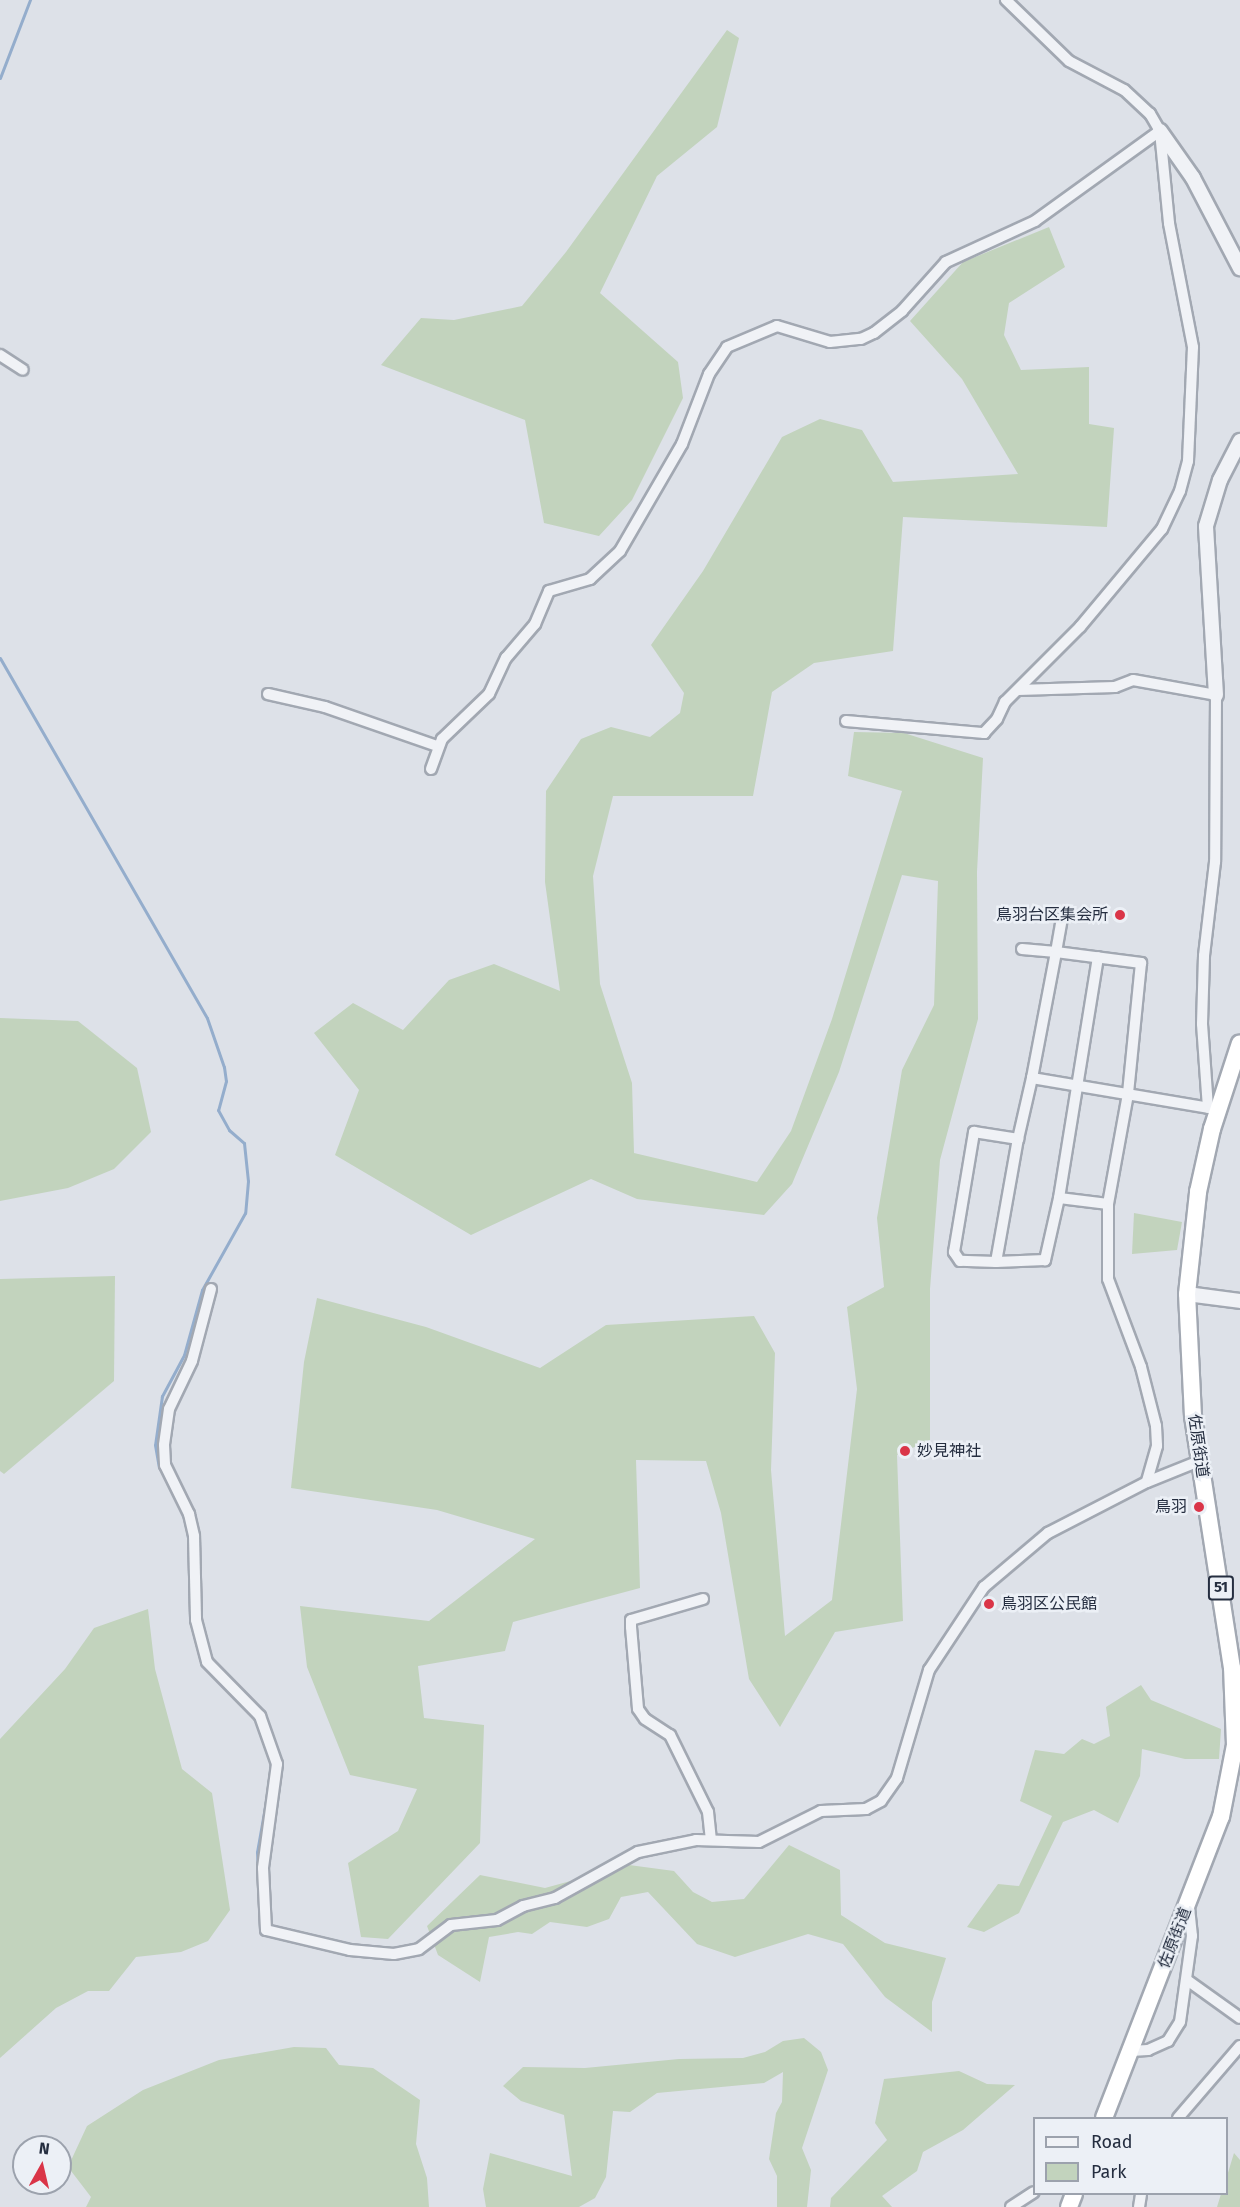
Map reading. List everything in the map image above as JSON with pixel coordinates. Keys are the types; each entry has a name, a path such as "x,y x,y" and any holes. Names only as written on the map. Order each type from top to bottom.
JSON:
{"highway":[{"name":"佐原街道","path":"1104,2117 1223,1808 1235,1745 1237,1698 1199,1461 1188,1360 1187,1294 1198,1192 1213,1109 1240,1043"}],"street":[{"path":"1006,0 1069,61 1124,90 1150,114 1193,178 1240,268"},
{"path":"846,722 984,733 1018,690 1080,627 1162,529 1185,471 1193,347 1169,223 1160,131"},
{"path":"431,769 437,746 489,694 506,658 535,624 549,591 590,579 620,551 682,444 709,374 727,347 777,326 830,342 861,339 874,333 902,311 946,262 1035,221 1160,131"},
{"path":"0,355 23,370"},
{"path":"1032,1078 1213,1109 1202,1024 1204,956 1215,862 1216,695 1206,526 1220,480 1240,441"},
{"path":"1018,690 1115,687 1133,680 1216,695"},
{"path":"268,694 325,706 437,746"},
{"path":"996,1262 1062,919"},
{"path":"1022,950 1141,963 1128,1094 1108,1204 1108,1279 1141,1367 1156,1426 1157,1446 1147,1482"},
{"path":"1018,1139 974,1132 954,1252 960,1261 1045,1260 1059,1198 1079,1086 1098,957"},
{"path":"1059,1198 1108,1204"},
{"path":"211,1289 192,1361 169,1409 164,1456 189,1515 194,1536 196,1620 205,1655 214,1672 260,1716 277,1764 263,1868 266,1930 350,1950 394,1954 419,1948 451,1925 496,1920 523,1906 555,1898 638,1852 711,1840 759,1842 821,1811 866,1809 881,1801 897,1778 929,1670 984,1587 1048,1533 1147,1482 1199,1461"},
{"path":"1187,1294 1240,1301"},
{"path":"703,1599 632,1620 631,1627 639,1709 645,1719 670,1735 708,1812 711,1840"},
{"path":"1131,2051 1148,2050 1168,2041 1180,2022 1191,1936 1189,1901"},
{"path":"1186,1980 1240,2018"},
{"path":"1179,2117 1240,2046"},
{"path":"1011,2207 1033,2193"}],"green space":[{"path":"727,30 739,38 717,127 657,176 600,293 678,362 683,398 632,500 599,536 544,523 525,420 381,365 421,318 454,320 522,306 566,252"},
{"path":"1049,227 1065,267 1009,303 1004,335 1021,370 1089,367 1089,424 1114,428 1107,527 903,517 893,651 814,663 772,692 753,796 613,796 593,876 600,984 632,1083 634,1153 757,1182 791,1131 832,1019 902,791 848,776 854,732 904,733 983,758 977,872 978,1019 940,1160 930,1289 930,1440 897,1455 903,1621 835,1632 780,1727 749,1679 721,1513 706,1461 636,1460 640,1588 513,1622 505,1651 418,1666 424,1718 484,1725 480,1843 388,1939 361,1937 348,1863 398,1831 417,1789 350,1775 307,1667 300,1606 429,1621 535,1539 437,1510 291,1488 304,1362 317,1298 426,1327 540,1368 606,1325 754,1316 775,1353 771,1470 785,1636 832,1600 857,1389 847,1307 884,1287 877,1218 902,1070 934,1005 938,881 902,875 839,1072 792,1184 764,1215 637,1199 591,1179 471,1235 335,1155 359,1090 314,1033 353,1003 403,1030 449,980 494,964 560,991 545,882 546,791 581,739 611,727 650,737 680,713 684,693 651,645 703,571 782,437 820,419 862,430 893,482 1018,474 962,379 910,321 963,262"},
{"path":"0,1018 78,1021 137,1068 151,1132 114,1169 68,1188 0,1201"},
{"path":"1134,1213 1182,1222 1177,1250 1132,1254"},
{"path":"115,1276 114,1381 4,1474 0,1471 0,1279"},
{"path":"148,1609 155,1669 182,1769 212,1793 230,1910 208,1941 181,1952 136,1957 109,1991 88,1991 56,2008 0,2058 0,1739 65,1669 94,1628"},
{"path":"1141,1685 1151,1700 1221,1729 1219,1759 1185,1759 1142,1749 1140,1776 1118,1823 1094,1810 1063,1822 1019,1913 984,1932 967,1927 998,1884 1019,1886 1052,1816 1020,1801 1035,1750 1064,1754 1082,1739 1094,1744 1110,1736 1106,1707"},
{"path":"789,1845 840,1870 841,1915 885,1943 946,1958 932,2002 932,2032 885,1997 843,1944 808,1934 735,1957 697,1944 648,1892 621,1897 609,1919 587,1927 550,1922 532,1934 518,1932 489,1937 480,1982 438,1955 427,1926 480,1875 545,1888 629,1865 674,1871 693,1892 712,1902 744,1899"},
{"path":"804,2038 821,2052 828,2070 802,2148 811,2170 807,2207 777,2207 777,2176 769,2159 776,2113 782,2102 783,2072 764,2083 657,2093 630,2112 613,2111 606,2177 595,2198 579,2207 486,2207 483,2189 490,2153 572,2176 564,2115 521,2101 503,2086 523,2067 585,2068 679,2059 743,2058 765,2052 783,2041"},
{"path":"294,2047 326,2048 339,2065 373,2068 420,2100 416,2144 427,2178 429,2207 86,2207 91,2197 72,2172 72,2158 87,2126 143,2090 219,2060"},
{"path":"959,2071 987,2084 1015,2085 963,2130 923,2152 917,2171 882,2196 892,2207 830,2207 831,2198 887,2140 875,2123 884,2079"},
{"path":"1234,2153 1240,2160 1240,2207 1217,2207 1221,2195 1228,2195 1228,2173"}],"waterway":[{"path":"0,78 30,0"},
{"path":"0,658 207,1018 224,1067 226,1081 218,1110 229,1130 244,1143 248,1181 245,1213 202,1290 184,1355 162,1396 155,1445 159,1467 169,1483"},
{"path":"187,1528 189,1548"},
{"path":"190,1593 191,1614"},
{"path":"259,1896 257,1852 270,1778"}],"place":[{"name":"鳥羽台区集会所","path":"1120,915"},
{"name":"妙見神社","path":"905,1451"},
{"name":"鳥羽","path":"1199,1507"},
{"name":"鳥羽区公民館","path":"989,1604"}]}
